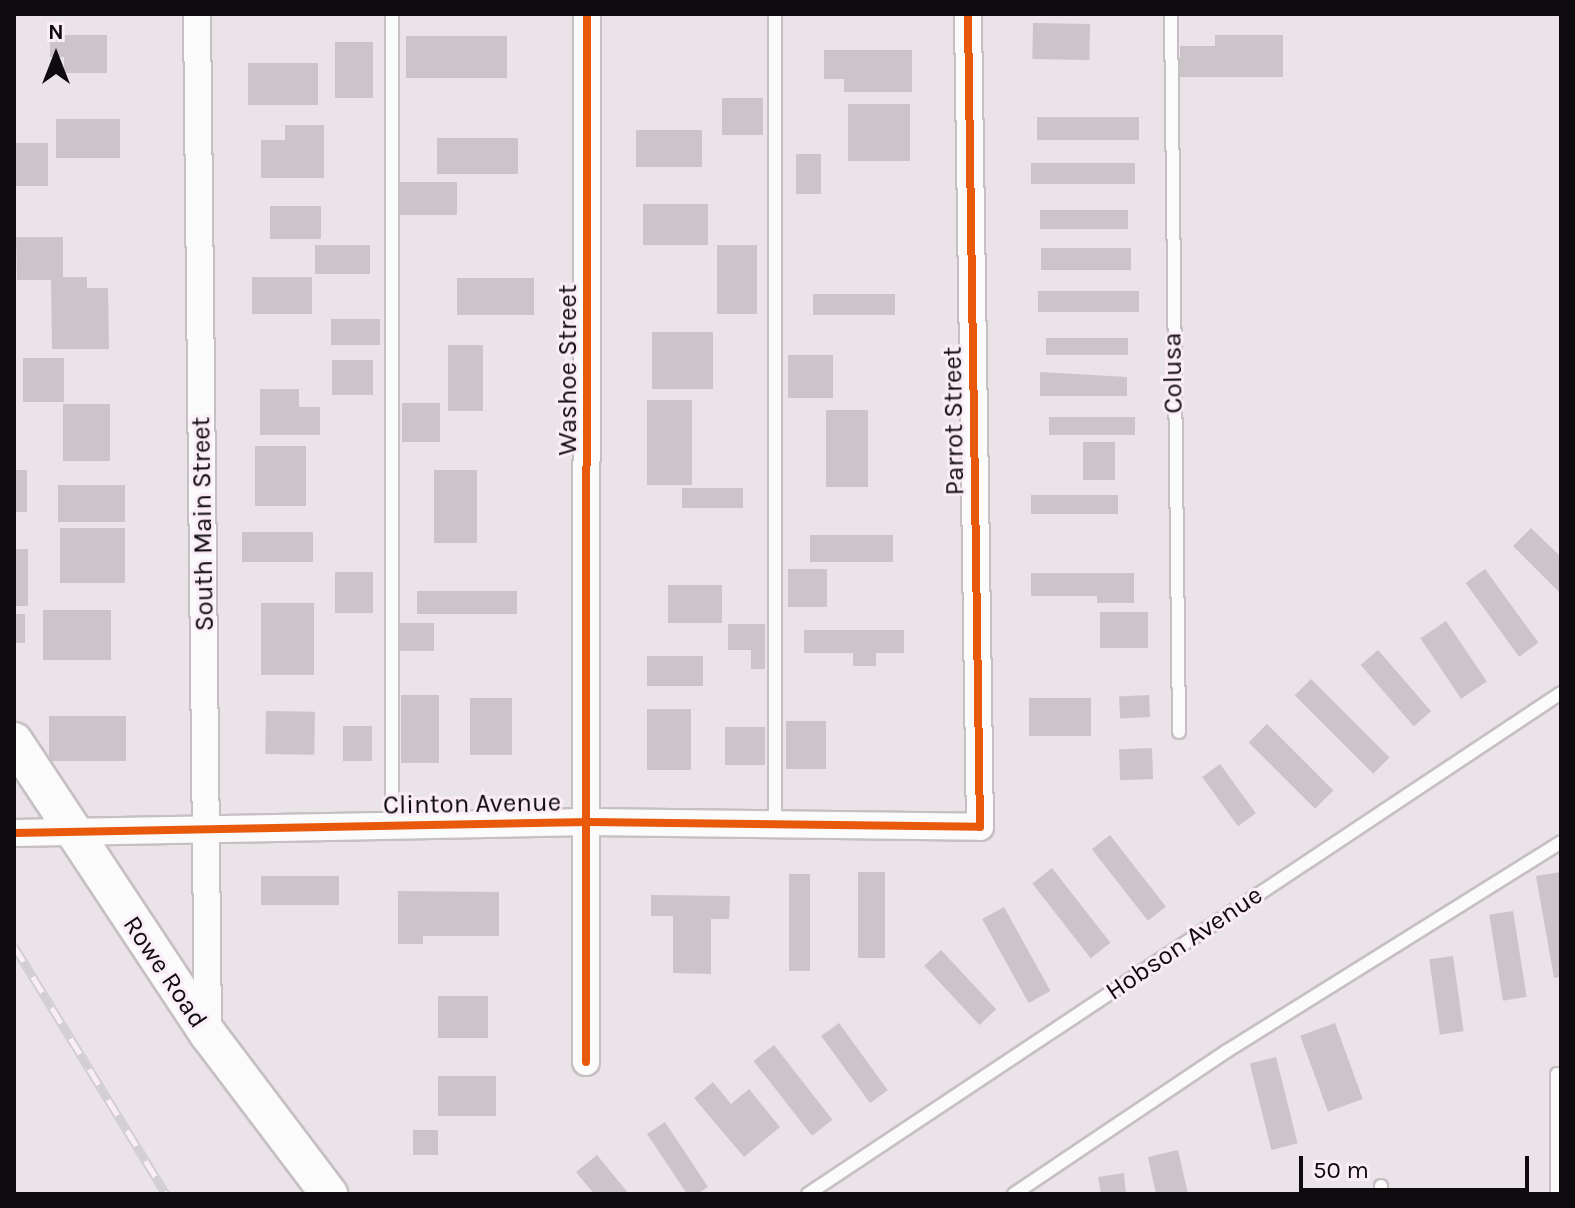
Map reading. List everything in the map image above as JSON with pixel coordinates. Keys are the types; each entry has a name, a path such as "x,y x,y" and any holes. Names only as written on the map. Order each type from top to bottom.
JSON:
{"main road":[{"name":"Rowe Road","path":"14,741 71,833 208,1034 329,1194"}],"street":[{"name":"South Main Street","path":"197,14 208,1034"},
{"name":"Washoe Street","path":"586,1062 589,822 587,14"},
{"name":"Parrot Street","path":"968,14 980,827"},
{"name":"Clinton Avenue","path":"14,833 589,822 980,827"}],"lane":[{"path":"392,14 392,825"},
{"path":"775,14 775,824"},
{"name":"Colusa","path":"1171,14 1179,732"},
{"name":"Hobson Avenue","path":"808,1194 1561,693"},
{"path":"1014,1194 1227,1051 1561,842"},
{"path":"1557,1074 1557,1194"}],"building":[{"path":"1033,23 1090,24 1089,60 1032,59"},
{"path":"50,35 107,35 107,73 64,73 64,57 50,57"},
{"path":"1215,35 1283,35 1283,77 1180,77 1180,46 1215,46"},
{"path":"406,36 507,36 507,78 406,78"},
{"path":"335,42 373,42 373,98 335,98"},
{"path":"824,50 912,50 912,92 844,92 844,79 824,79"},
{"path":"248,63 318,63 318,105 248,105"},
{"path":"722,98 763,98 763,135 722,135"},
{"path":"848,104 910,104 910,161 848,161"},
{"path":"1037,117 1139,117 1139,140 1037,140"},
{"path":"56,119 120,119 120,158 56,158"},
{"path":"285,125 324,125 324,178 261,178 261,140 285,140"},
{"path":"636,130 702,130 702,167 636,167"},
{"path":"437,138 518,138 518,174 437,174"},
{"path":"14,143 48,143 48,186 14,186"},
{"path":"796,154 821,154 821,194 796,194"},
{"path":"1031,163 1135,163 1135,184 1031,184"},
{"path":"399,182 457,182 457,215 399,215"},
{"path":"643,204 708,204 708,245 643,245"},
{"path":"270,206 321,206 321,239 270,239"},
{"path":"1040,210 1128,210 1128,229 1040,229"},
{"path":"16,237 63,237 63,277 87,277 87,288 108,288 109,349 52,349 51,280 17,280"},
{"path":"315,245 370,245 370,274 315,274"},
{"path":"717,245 757,245 757,314 717,314"},
{"path":"1041,248 1131,248 1131,270 1041,270"},
{"path":"252,277 312,277 312,314 252,314"},
{"path":"457,278 534,278 534,315 457,315"},
{"path":"1038,291 1139,291 1139,312 1038,312"},
{"path":"813,294 895,294 895,315 813,315"},
{"path":"331,319 380,319 380,345 331,345"},
{"path":"652,332 713,332 713,389 652,389"},
{"path":"1046,338 1128,338 1128,355 1046,355"},
{"path":"448,345 483,345 483,411 448,411"},
{"path":"788,355 833,355 833,398 788,398"},
{"path":"23,358 64,358 64,402 23,402"},
{"path":"332,360 373,360 373,395 332,395"},
{"path":"1040,372 1127,377 1127,396 1040,396"},
{"path":"260,389 299,389 299,407 320,407 320,435 260,435"},
{"path":"647,400 692,400 692,485 647,485"},
{"path":"402,403 440,403 440,442 402,442"},
{"path":"63,404 110,404 110,461 63,461"},
{"path":"826,410 868,410 868,487 826,487"},
{"path":"1049,417 1135,417 1135,435 1049,435"},
{"path":"1083,442 1115,442 1115,480 1083,480"},
{"path":"255,446 306,446 306,506 255,506"},
{"path":"14,470 27,470 27,512 14,512"},
{"path":"434,470 477,470 477,543 434,543"},
{"path":"58,485 125,485 125,522 58,522"},
{"path":"682,488 743,488 743,508 682,508"},
{"path":"1031,495 1118,495 1118,514 1031,514"},
{"path":"60,528 125,528 125,583 60,583"},
{"path":"1531,528 1561,557 1561,594 1513,546"},
{"path":"242,532 313,532 313,562 242,562"},
{"path":"810,535 893,535 893,562 810,562"},
{"path":"14,549 28,549 28,606 14,606"},
{"path":"788,569 827,569 827,607 788,607"},
{"path":"1485,569 1538,643 1519,657 1466,583"},
{"path":"335,572 373,572 373,613 335,613"},
{"path":"1031,573 1134,573 1134,603 1097,603 1097,596 1031,596"},
{"path":"668,585 722,585 722,623 668,623"},
{"path":"417,591 517,591 517,614 417,614"},
{"path":"261,603 314,603 314,675 261,675"},
{"path":"43,610 111,610 111,660 43,660"},
{"path":"1100,612 1148,612 1148,648 1100,648"},
{"path":"14,614 25,614 25,643 14,643"},
{"path":"1446,621 1487,682 1461,699 1420,638"},
{"path":"400,623 434,623 434,651 400,651"},
{"path":"728,624 765,624 765,669 751,669 751,650 728,650"},
{"path":"804,630 904,630 904,653 876,653 876,666 853,666 853,653 804,653"},
{"path":"1378,650 1431,711 1414,726 1361,665"},
{"path":"647,656 703,656 703,686 647,686"},
{"path":"1311,679 1389,757 1373,774 1295,695"},
{"path":"401,695 439,695 439,763 401,763"},
{"path":"1149,695 1150,717 1120,719 1119,697"},
{"path":"470,698 512,698 512,755 470,755"},
{"path":"1029,698 1091,698 1091,736 1029,736"},
{"path":"647,709 691,709 691,770 647,770"},
{"path":"266,711 315,712 314,755 265,754"},
{"path":"49,716 126,716 126,761 49,761"},
{"path":"786,721 826,721 826,769 786,769"},
{"path":"1267,724 1333,790 1315,809 1249,742"},
{"path":"343,726 372,726 372,761 343,761"},
{"path":"725,727 765,727 765,765 725,765"},
{"path":"1152,748 1153,779 1120,780 1119,749"},
{"path":"1220,764 1256,813 1238,826 1202,777"},
{"path":"1110,835 1166,907 1148,921 1092,849"},
{"path":"1052,868 1110,943 1091,958 1032,883"},
{"path":"858,872 885,872 885,958 858,958"},
{"path":"1561,872 1561,977 1554,978 1536,876"},
{"path":"789,874 810,874 810,971 789,971"},
{"path":"261,876 339,876 339,905 261,905"},
{"path":"398,891 499,892 499,936 423,936 423,944 398,944"},
{"path":"651,895 730,896 729,919 711,919 711,974 673,973 673,916 651,916"},
{"path":"1004,907 1051,991 1029,1003 982,919"},
{"path":"1513,911 1527,997 1503,1001 1489,915"},
{"path":"941,950 996,1009 979,1025 924,966"},
{"path":"1453,956 1464,1031 1440,1035 1429,959"},
{"path":"438,996 488,996 488,1038 438,1038"},
{"path":"839,1023 888,1090 870,1103 821,1036"},
{"path":"1335,1023 1363,1099 1328,1112 1300,1036"},
{"path":"774,1045 832,1120 812,1136 754,1061"},
{"path":"1276,1057 1298,1143 1271,1150 1250,1064"},
{"path":"438,1076 496,1076 496,1116 438,1116"},
{"path":"713,1082 731,1104 749,1089 780,1127 744,1157 694,1098"},
{"path":"665,1122 708,1187 697,1194 687,1194 647,1134"},
{"path":"413,1130 438,1130 438,1155 413,1155"},
{"path":"1178,1150 1188,1194 1156,1194 1148,1157"},
{"path":"597,1155 629,1194 594,1194 576,1172"},
{"path":"1124,1173 1126,1194 1101,1194 1098,1177"}],"railway":[{"path":"14,946 166,1194"}],"cycle path":[{"path":"586,1062 587,14"},
{"path":"14,833 589,822 980,827 968,14"}]}
